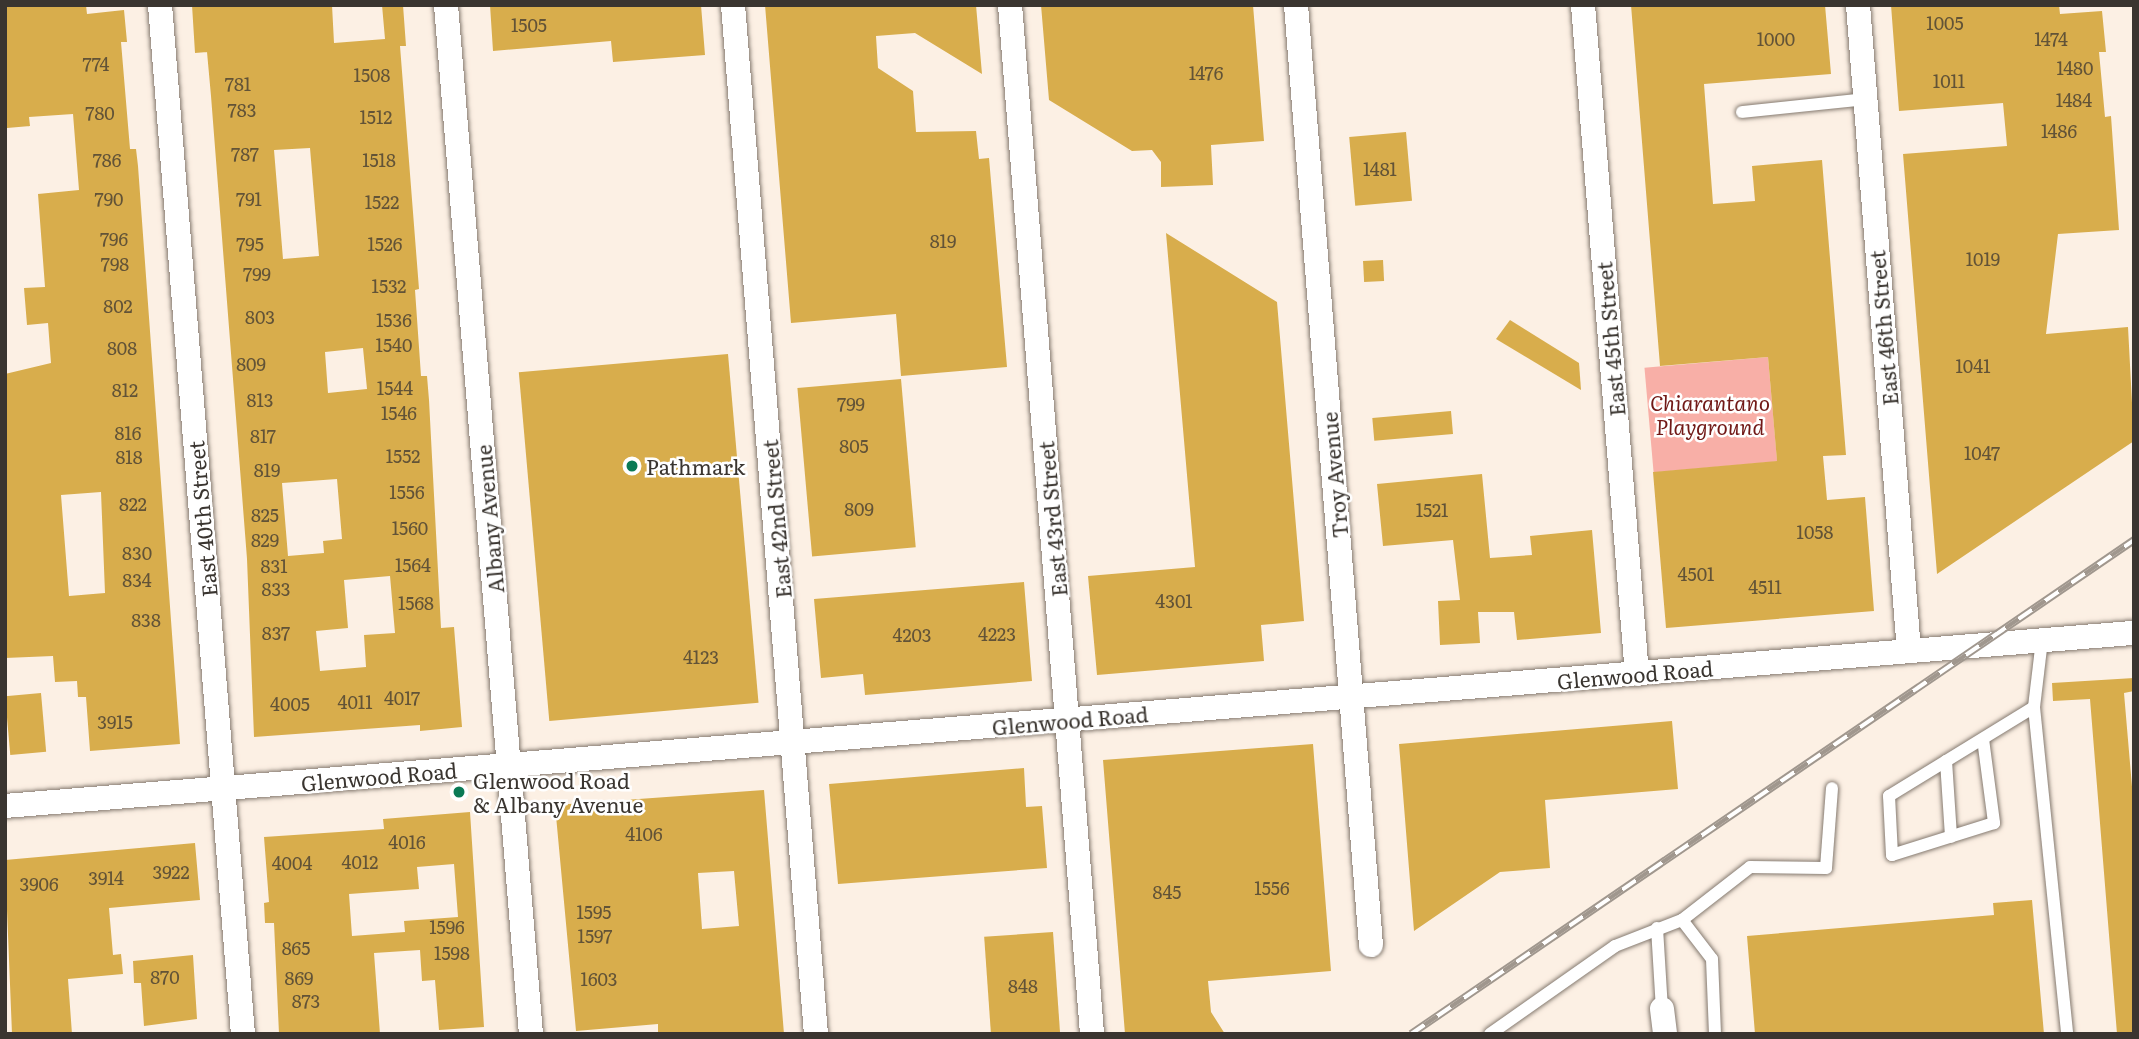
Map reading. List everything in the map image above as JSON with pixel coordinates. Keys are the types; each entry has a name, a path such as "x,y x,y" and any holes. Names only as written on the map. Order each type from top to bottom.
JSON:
{"street":[{"name":"East 40th Street","path":"160,5 243,1034"},
{"name":"Albany Avenue","path":"446,5 531,1034"},
{"name":"East 42nd Street","path":"733,5 816,1034"},
{"name":"East 43rd Street","path":"1010,5 1092,1034"},
{"name":"Troy Avenue","path":"1296,5 1371,945"},
{"name":"East 45th Street","path":"1583,5 1636,674"},
{"name":"East 46th Street","path":"1858,5 1909,651"},
{"name":"Glenwood Road","path":"5,806 2134,633"}],"lane":[{"path":"1742,112 1865,99"},
{"path":"2042,640 2035,707 2067,1034"},
{"path":"1983,739 1994,823 1892,855 1889,796 2035,707"},
{"path":"1946,761 1951,837"},
{"path":"1490,1034 1615,946 1682,920 1750,867 1826,868 1832,788"},
{"path":"1682,920 1712,958 1715,1034"},
{"path":"1657,928 1663,1022"}],"green space":[{"name":"Chiarantano Playground","path":"1768,357 1777,462 1654,472 1644,368"}],"building":[{"path":"5,5 86,5 87,14 124,10 127,42 121,42 130,149 136,149 138,166 180,744 90,751 86,697 78,697 77,681 55,682 53,656 5,658 5,374 51,363 48,323 27,325 24,288 45,287 38,194 79,190 73,114 29,117 30,126 7,128","holes":["101,492 105,593 69,596 61,495"]},
{"path":"192,5 332,5 334,43 385,39 382,5 403,5 406,46 400,46 419,289 415,290 421,376 427,376 429,400 441,628 454,627 462,727 420,731 420,725 254,737 247,559 211,96 207,52 195,53","holes":["310,148 319,256 283,259 274,150","363,348 367,389 328,393 325,352","337,479 342,539 323,541 324,553 288,556 282,483","390,576 395,633 364,635 366,667 320,671 316,631 348,628 344,580"]},
{"path":"490,5 701,5 705,55 613,62 611,41 493,51"},
{"path":"765,5 976,5 982,74 915,33 876,36 878,68 913,91 916,132 976,131 979,159 989,158 1007,367 901,376 896,314 791,323"},
{"path":"1041,5 1253,5 1264,141 1211,145 1213,185 1161,187 1161,162 1152,150 1132,151 1049,100"},
{"path":"1631,5 1825,5 1831,74 1704,84 1713,204 1755,201 1752,166 1822,160 1846,455 1823,456 1827,500 1865,497 1874,611 1666,628 1653,472 1777,461 1768,357 1660,366"},
{"path":"1891,5 2059,5 2060,14 2102,11 2106,52 2099,52 2105,117 2111,116 2119,230 2058,234 2046,334 2128,327 2134,441 1937,574 1903,154 2007,146 2003,103 1899,111"},
{"path":"1406,132 1412,201 1355,206 1349,137"},
{"path":"1166,233 1277,302 1304,621 1261,625 1264,661 1097,675 1088,576 1195,567"},
{"path":"1383,260 1384,281 1364,282 1363,261"},
{"path":"1510,320 1579,363 1581,390 1496,339"},
{"path":"728,354 759,703 549,721 519,372"},
{"path":"901,379 916,547 812,556 797,388"},
{"path":"1451,411 1453,434 1374,441 1372,418"},
{"path":"1482,474 1490,558 1532,555 1530,536 1592,530 1601,633 1517,640 1514,612 1478,612 1480,643 1440,645 1438,601 1460,600 1453,540 1383,546 1377,484"},
{"path":"1024,582 1032,681 865,695 863,674 821,678 814,599"},
{"path":"2134,678 2134,691 2124,693 2134,810 2134,1034 2117,1034 2090,699 2053,701 2052,683"},
{"path":"41,693 46,752 10,755 5,696"},
{"path":"1672,721 1678,789 1545,800 1550,868 1500,872 1414,931 1399,744"},
{"path":"1313,744 1331,971 1208,981 1211,1012 1225,1034 1125,1034 1103,760"},
{"path":"1024,768 1026,807 1042,806 1047,868 838,884 829,784"},
{"path":"764,790 784,1034 658,1034 658,1024 576,1031 555,805","holes":["734,871 739,926 702,929 698,873"]},
{"path":"470,812 484,1027 439,1030 435,980 422,981 420,950 374,953 380,1034 279,1034 274,923 265,923 264,903 269,902 264,837 384,829 383,819","holes":["454,864 458,917 404,921 405,932 352,936 349,894 419,889 417,867"]},
{"path":"195,843 200,900 109,908 113,955 121,954 123,974 68,979 72,1034 12,1034 5,860"},
{"path":"2032,900 2044,1034 1755,1034 1747,936 1994,915 1993,903"},
{"path":"1053,932 1060,1034 991,1034 984,937"},
{"path":"193,955 197,1019 144,1026 141,983 134,983 133,961"}],"railway":[{"path":"1411,1034 2134,540"}],"place":[{"name":"Pathmark","path":"632,466"},
{"name":"Glenwood Road & Albany Avenue","path":"459,792"}]}
